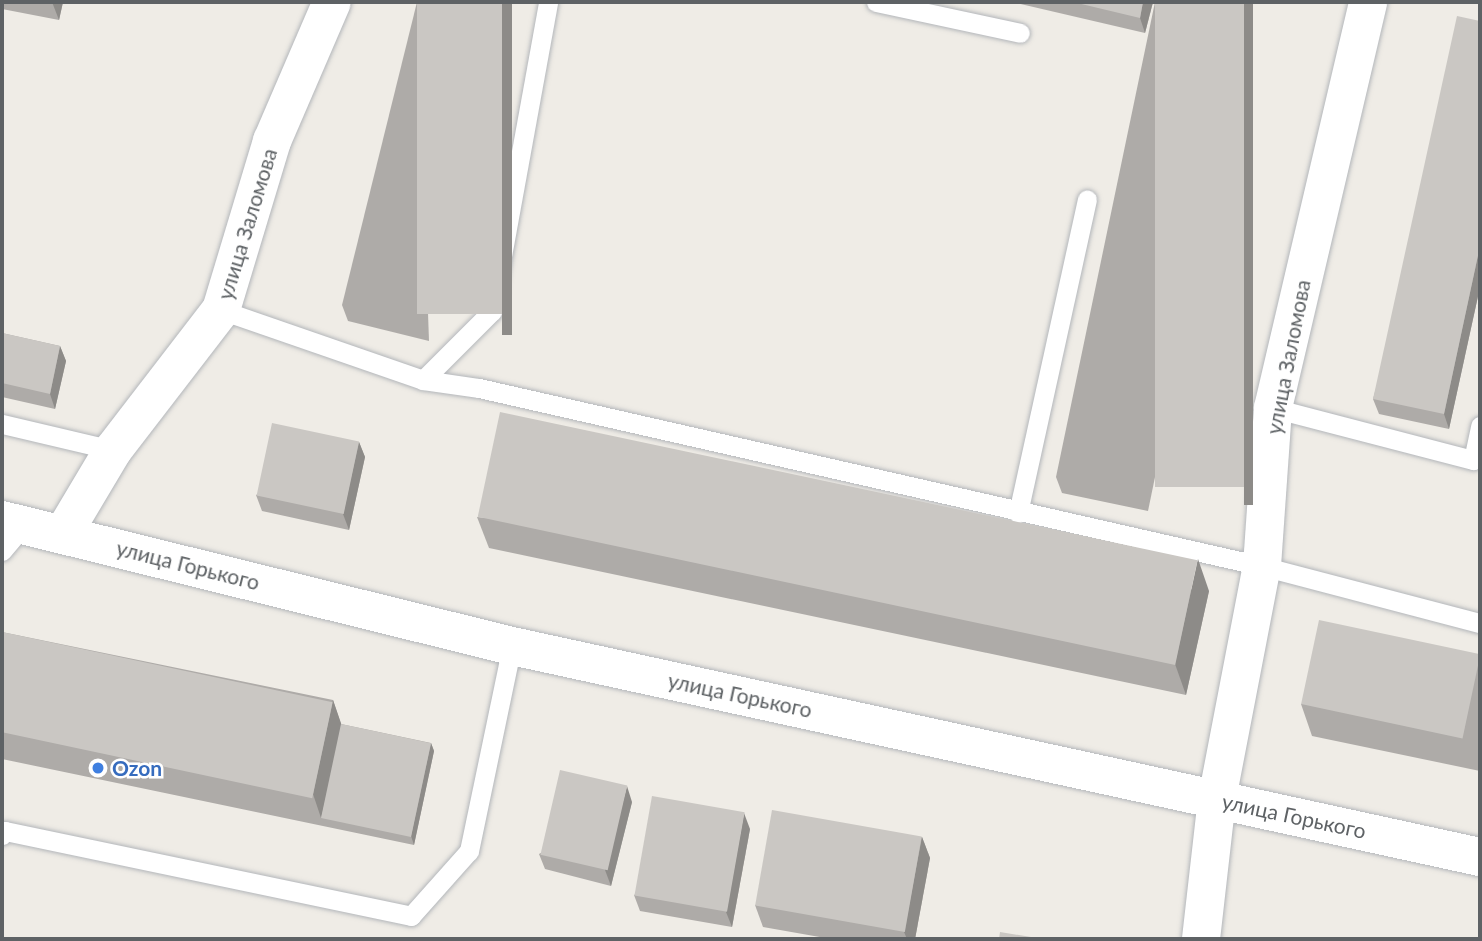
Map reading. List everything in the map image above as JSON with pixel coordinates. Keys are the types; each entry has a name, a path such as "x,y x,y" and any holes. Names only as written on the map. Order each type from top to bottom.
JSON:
{"street":[{"name":"улица Заломова","path":"63,534 113,450 221,310 272,141 332,2"},
{"name":"улица Заломова","path":"1201,939 1217,799 1262,566 1273,408 1368,2"},
{"name":"улица Горького","path":"9,532 63,534 512,646 1480,857"}],"lane":[{"path":"423,380 492,311 548,2"},
{"path":"876,2 1020,33"},
{"path":"1018,513 1087,200"},
{"path":"221,310 423,380 479,388 1018,513 1262,566 1480,623"},
{"path":"1273,408 1473,460 1480,426"},
{"path":"2,424 113,450"},
{"path":"2,835 5,831 411,916 469,851 512,646"}],"building":[{"path":"417,2 502,2 502,314 417,314"},
{"path":"1073,2 1143,2 1140,18"},
{"path":"1155,2 1244,2 1244,487 1155,487"},
{"path":"1457,16 1480,21 1480,246 1444,414 1373,399"},
{"path":"2,333 60,346 50,394 2,383"},
{"path":"500,412 1197,560 1175,665 478,517"},
{"path":"272,423 359,442 344,514 257,495"},
{"path":"1319,620 1480,654 1463,738 1301,704"},
{"path":"2,632 333,702 312,798 2,732"},
{"path":"341,724 431,743 411,837 321,818"},
{"path":"560,770 627,786 608,870 540,855"},
{"path":"652,796 745,812 727,912 634,895"},
{"path":"772,810 922,836 905,932 755,906"},
{"path":"1000,932 1043,939 999,939"}],"place":[{"name":"Ozon","path":"98,768"}]}
